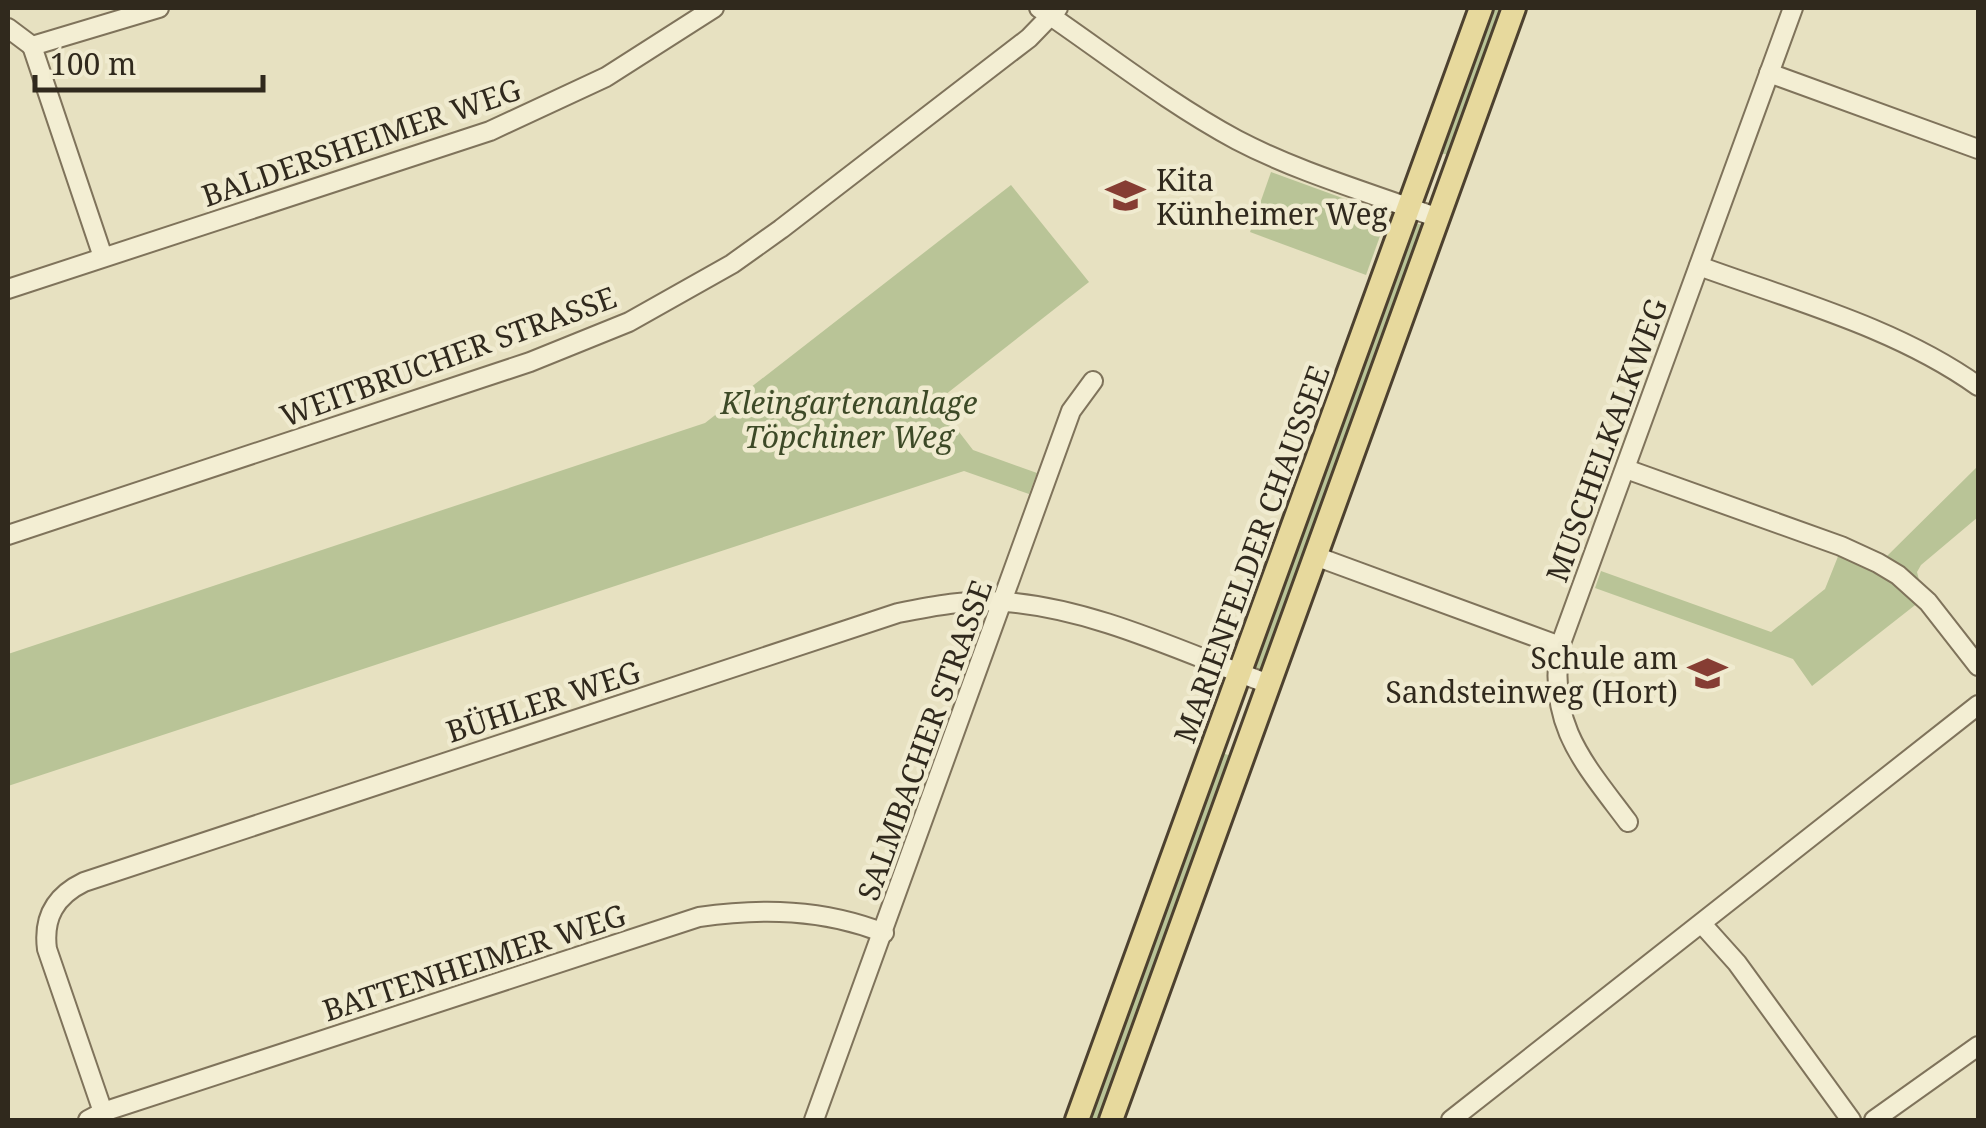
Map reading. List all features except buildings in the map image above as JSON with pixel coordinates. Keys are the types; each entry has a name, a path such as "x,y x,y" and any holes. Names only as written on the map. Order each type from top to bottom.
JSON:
{"main road":[{"name":"MARIENFELDER CHAUSSEE","path":"1077,1120 1481,8"},
{"name":"MARIENFELDER CHAUSSEE","path":"1111,1120 1514,8"}],"street":[{"path":"32,46 159,8"},
{"name":"BALDERSHEIMER WEG","path":"8,289 452,145 528,116 606,77 714,8"},
{"name":"MUSCHELKALKWEG","path":"1628,822 1570,740 1556,689 1560,646 1793,8"},
{"path":"1050,10 1228,135 1273,158 1438,218"},
{"name":"WEITBRUCHER STRASSE","path":"8,535 530,362 629,322 732,264 781,229 1029,38 1050,10"},
{"path":"8,28 32,46 103,258"},
{"path":"1769,73 1978,149"},
{"path":"1699,266 1871,329 1955,369 1978,386"},
{"name":"SALMBACHER STRASSE","path":"814,1120 1071,411 1093,382"},
{"path":"1626,469 1878,563 1928,602 1978,666"},
{"path":"1316,556 1560,646"},
{"name":"BÜHLER WEG","path":"96,1116 44,930 50,912 70,889 898,613 946,603 1002,602 1088,617 1269,684"},
{"path":"1451,1120 1978,705"},
{"name":"BATTENHEIMER WEG","path":"96,1116 699,917 764,910 797,912 884,932"},
{"path":"1702,924 1738,964 1851,1120"},
{"path":"1874,1120 1978,1046"}],"green space":[{"path":"1488,8 1503,8 1450,155 1438,153"},
{"path":"1271,172 1378,211 1384,225 1366,275 1250,232"},
{"name":"Kleingartenanlage Töpchiner Weg","path":"1011,185 1089,282 936,402 973,450 1037,473 1029,494 964,471 8,786 8,654 705,423"},
{"path":"1413,222 1424,226 1261,671 1251,665"},
{"path":"1978,466 1978,517 1921,565 1917,572 1920,584 1884,559"},
{"path":"1839,554 1879,572 1919,602 1812,686 1793,659 1595,588 1601,571 1771,632 1825,589"},
{"path":"1220,752 1231,760 1100,1120 1084,1120"}],"place":[{"name":"Kita Künheimer Weg","path":"1126,196"},
{"name":"Schule am Sandsteinweg (Hort)","path":"1708,674"}]}
